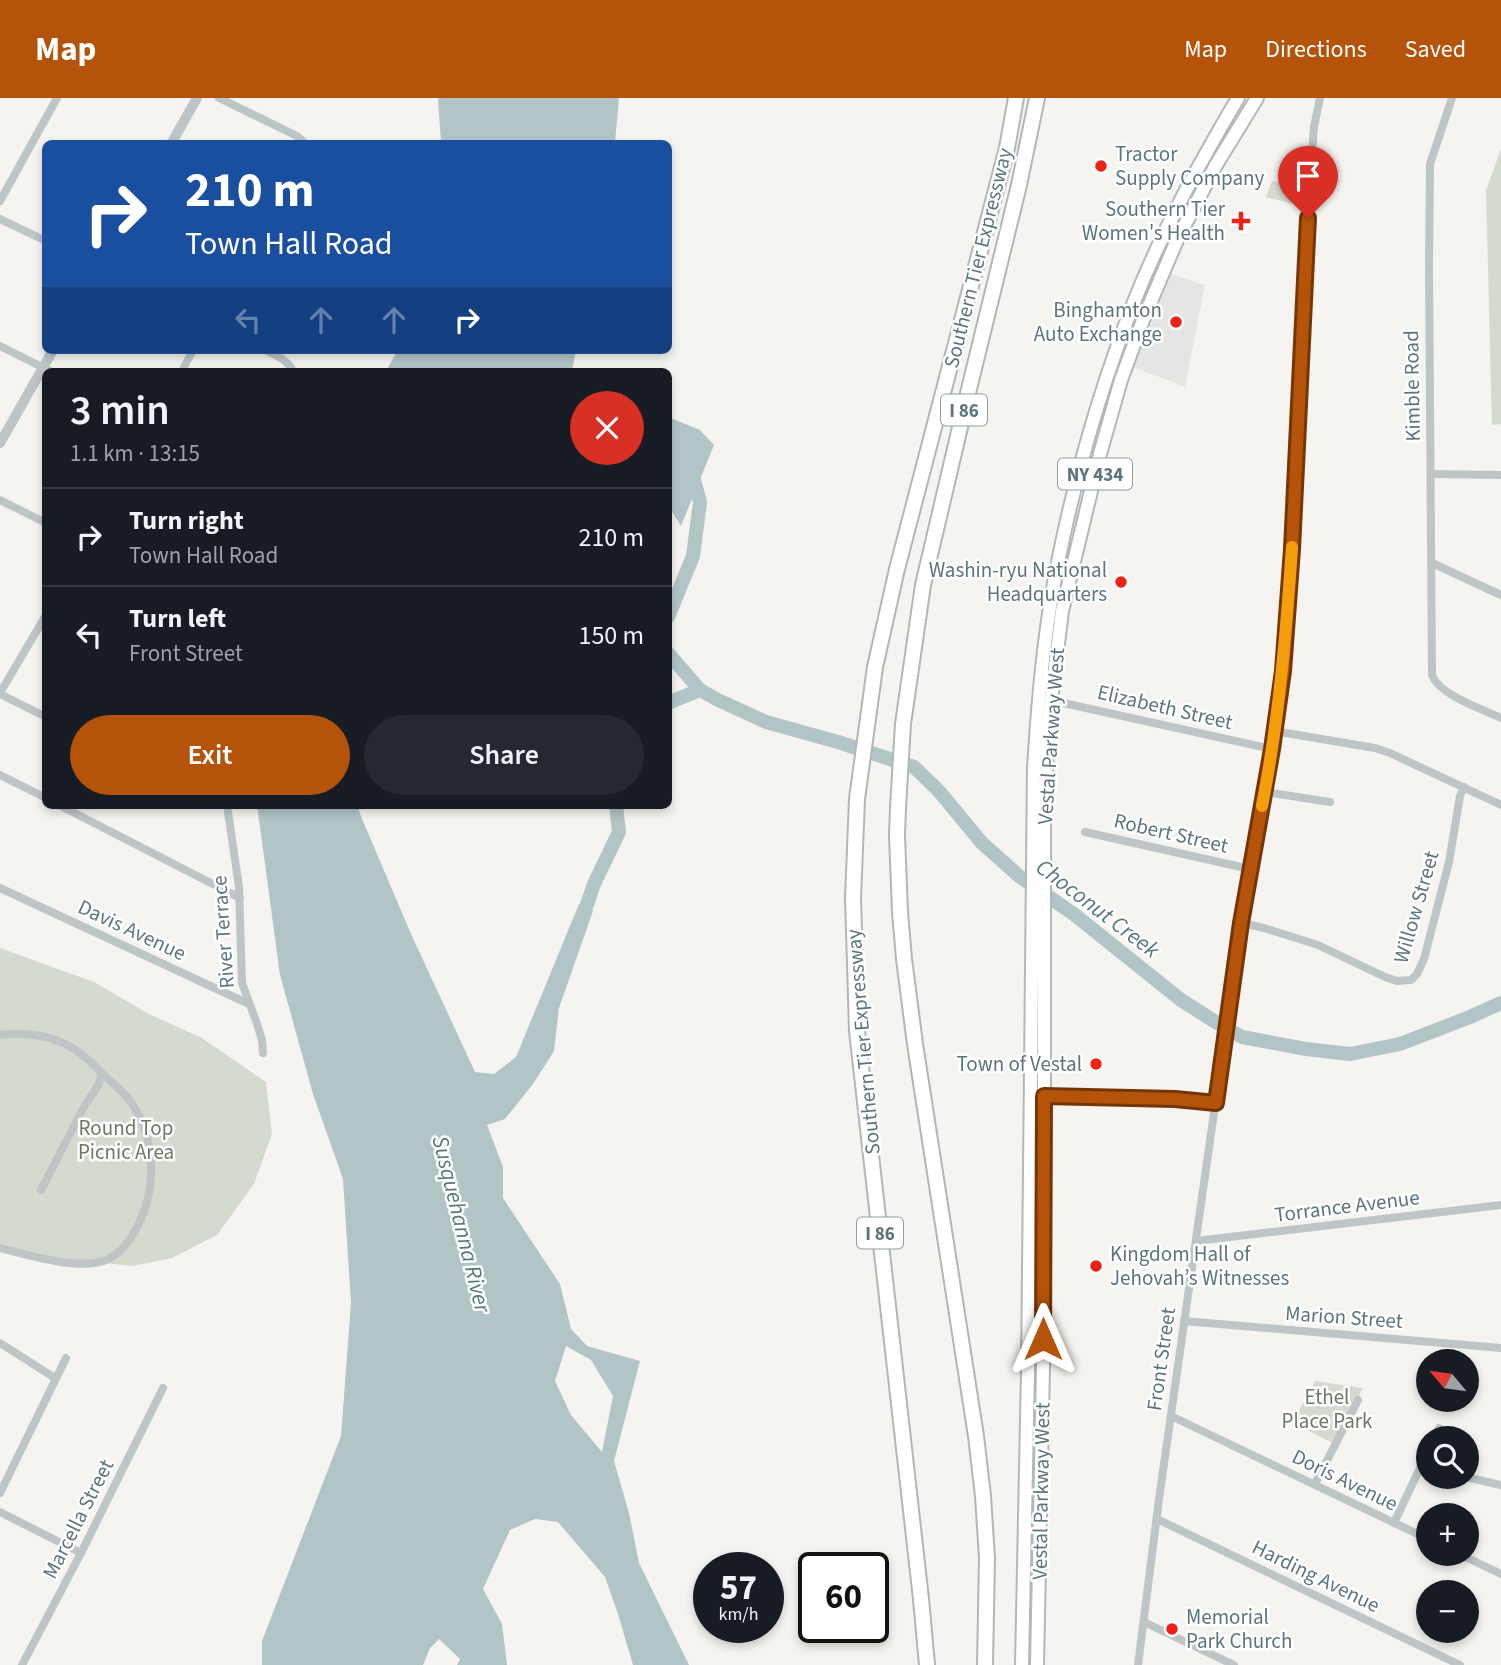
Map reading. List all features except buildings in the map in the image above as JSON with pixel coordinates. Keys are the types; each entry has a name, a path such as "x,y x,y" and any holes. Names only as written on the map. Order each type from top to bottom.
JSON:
{"highway":[{"name":"Southern Tier Expressway","path":"927,1665 858,1031 853,898 857,799 875,667 897,569 1007,149 1016,98"},
{"name":"Southern Tier Expressway","path":"985,1665 987,1558 983,1496 915,1044 904,959 897,835 903,724 923,585 1019,185 1037,98"}],"main road":[{"name":"Vestal Parkway West","path":"1037,1665 1043,1367 1044,936 1038,876 1034,768 1045,639 1058,563 1084,453 1107,375 1135,300 1177,207 1238,98"},
{"name":"Vestal Parkway West","path":"1021,1665 1033,925 1044,814 1050,700 1062,611 1100,454 1121,380 1143,320 1177,240 1216,165 1257,98"}],"street":[{"path":"0,201 57,98"},
{"path":"173,140 197,98"},
{"path":"219,98 302,140"},
{"path":"1237,133 1264,98"},
{"name":"Kimble Road","path":"1452,98 1430,164 1432,677 1435,683 1447,692 1501,718"},
{"name":"Front Street","path":"1138,1665 1241,923 1265,792 1283,671 1311,165 1317,100"},
{"path":"0,219 42,240"},
{"path":"0,346 45,368"},
{"path":"274,354 292,368"},
{"path":"0,443 42,377"},
{"path":"1431,474 1501,475"},
{"path":"0,499 42,521"},
{"path":"1432,563 1501,595"},
{"path":"42,622 0,693 42,715"},
{"name":"Elizabeth Street","path":"1050,700 1272,749"},
{"path":"1274,731 1375,748 1501,805"},
{"path":"0,775 42,796"},
{"name":"Willow Street","path":"1241,923 1318,945 1385,977 1400,982 1411,980 1417,974 1423,959 1449,862 1460,796 1464,787"},
{"path":"1265,792 1329,803"},
{"path":"67,809 240,898"},
{"name":"River Terrace","path":"226,809 240,898 242,984 262,1040 263,1053"},
{"name":"Robert Street","path":"1085,832 1250,869"},
{"name":"Davis Avenue","path":"0,888 249,1004"},
{"path":"0,1035 18,1033 58,1040 73,1049 122,1091 135,1109 146,1136 152,1181 142,1217 128,1241 107,1260 95,1263 68,1262 0,1248"},
{"path":"41,1191 85,1105 98,1086 102,1073"},
{"path":"1030,1097 1175,1099 1216,1103"},
{"name":"Torrance Avenue","path":"1196,1241 1501,1205"},
{"name":"Marion Street","path":"1184,1321 1501,1348"},
{"path":"0,1343 55,1378"},
{"path":"0,1493 66,1358"},
{"name":"Marcella Street","path":"22,1665 163,1388"},
{"path":"1315,1484 1358,1400"},
{"name":"Doris Avenue","path":"1171,1416 1416,1533"},
{"path":"1479,1479 1501,1485"},
{"path":"1394,1522 1416,1481"},
{"path":"0,1512 81,1553"},
{"name":"Harding Avenue","path":"1157,1520 1460,1665"},
{"path":"1479,1564 1501,1574"},
{"path":"1144,1622 1234,1665"}],"shaded area":[{"path":"1171,274 1205,285 1185,387 1133,367"}],"green space":[{"path":"1501,149 1501,424 1492,425 1486,190"},
{"path":"1272,181 1299,186 1297,205 1266,197"},
{"name":"Round Top Picnic Area","path":"0,948 94,982 149,1014 202,1038 266,1082 272,1134 254,1184 217,1235 172,1258 133,1266 34,1256 0,1248"},
{"name":"Ethel Place Park","path":"1315,1381 1363,1388 1335,1444 1292,1423"}],"water":[{"path":"438,98 619,98 615,140 441,140"},
{"path":"396,354 575,354 573,368 388,368"},
{"path":"672,419 700,430 714,445 681,526 672,512"},
{"name":"Susquehanna River","path":"258,809 359,809 411,934 475,1072 494,1074 516,1057 579,904 593,911 559,1008 554,1051 533,1084 505,1119 487,1125 503,1167 503,1198 560,1284 571,1329 587,1346 640,1361 614,1461 629,1513 639,1563 689,1665 633,1665 605,1577 558,1522 535,1519 510,1530 483,1589 502,1624 507,1665 457,1665 460,1659 439,1639 430,1648 423,1665 262,1665 262,1641 341,1436 351,1303 343,1179 313,1094 280,975","holes":["566,1346 591,1360 613,1396 602,1452 571,1415 555,1381"]}],"waterway":[{"name":"Choconut Creek","path":"672,467 693,476 700,502 693,556 672,607"},
{"name":"Choconut Creek","path":"672,658 700,690"},
{"name":"Choconut Creek","path":"672,701 700,690 766,722 914,767 938,790 982,843 1019,876 1075,915 1181,1000 1242,1037 1350,1054 1400,1044 1501,1003"},
{"name":"Choconut Creek","path":"580,925 594,884 619,832 616,809"}],"slow traffic":[{"path":"1262,806 1283,671 1292,547"}],"place":[{"name":"Tractor Supply Company","path":"1101,166"},
{"name":"Southern Tier Women's Health","path":"1241,221"},
{"name":"Binghamton Auto Exchange","path":"1176,322"},
{"name":"Washin-ryu National Headquarters","path":"1121,582"},
{"name":"Town of Vestal","path":"1096,1064"},
{"name":"Kingdom Hall of Jehovah’s Witnesses","path":"1096,1266"},
{"name":"Memorial Park Church","path":"1172,1629"}],"route":[{"path":"1043,1339 1044,1096 1175,1099 1216,1103 1241,923 1265,792 1283,671 1292,549 1308,218"}]}
